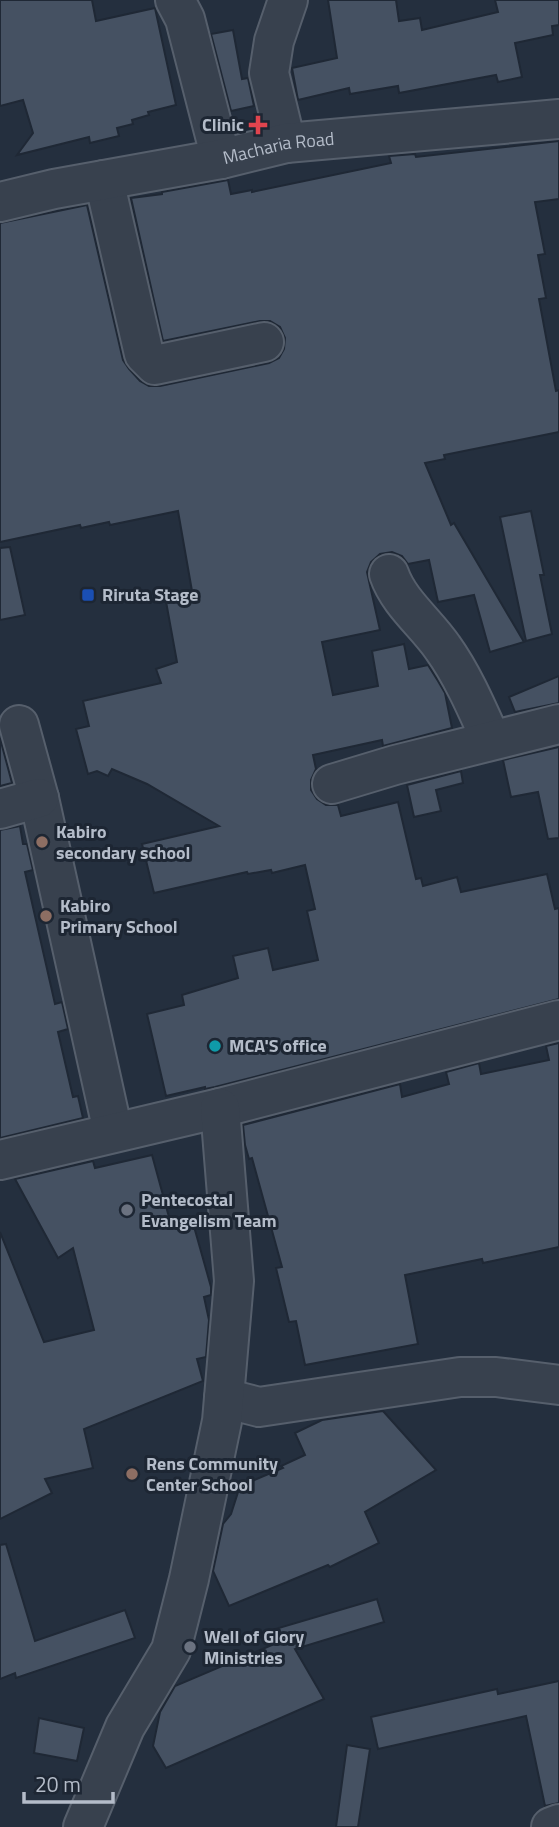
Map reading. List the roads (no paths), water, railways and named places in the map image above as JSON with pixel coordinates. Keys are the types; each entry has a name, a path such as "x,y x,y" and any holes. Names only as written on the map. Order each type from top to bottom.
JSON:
{"street":[{"path":"175,0 185,19 220,159"},
{"path":"286,143 269,73 274,41 288,0"},
{"name":"Macharia Road","path":"0,202 54,189 220,159 286,143 559,119"},
{"path":"104,180 144,354 149,361 155,365 264,342"},
{"path":"389,574 402,600 443,648 457,669 491,740"},
{"path":"332,784 395,765 559,724"},
{"path":"19,725 39,798 113,1132"},
{"path":"0,809 39,798"},
{"path":"0,1160 220,1108 559,1020"},
{"path":"83,1827 125,1727 171,1650 189,1579 222,1421 234,1281 220,1108"},
{"path":"224,1398 260,1407 460,1377 496,1377 559,1385"},
{"path":"551,1827 559,1824"}],"place":[{"name":"Clinic","path":"258,125"},
{"name":"Riruta Stage","path":"88,595"},
{"name":"Kabiro secondary school","path":"42,842"},
{"name":"Kabiro Primary School","path":"46,916"},
{"name":"MCA'S office","path":"215,1046"},
{"name":"Pentecostal Evangelism Team","path":"127,1210"},
{"name":"Rens Community Center School","path":"132,1474"},
{"name":"Well of Glory Ministries","path":"190,1647"}]}
